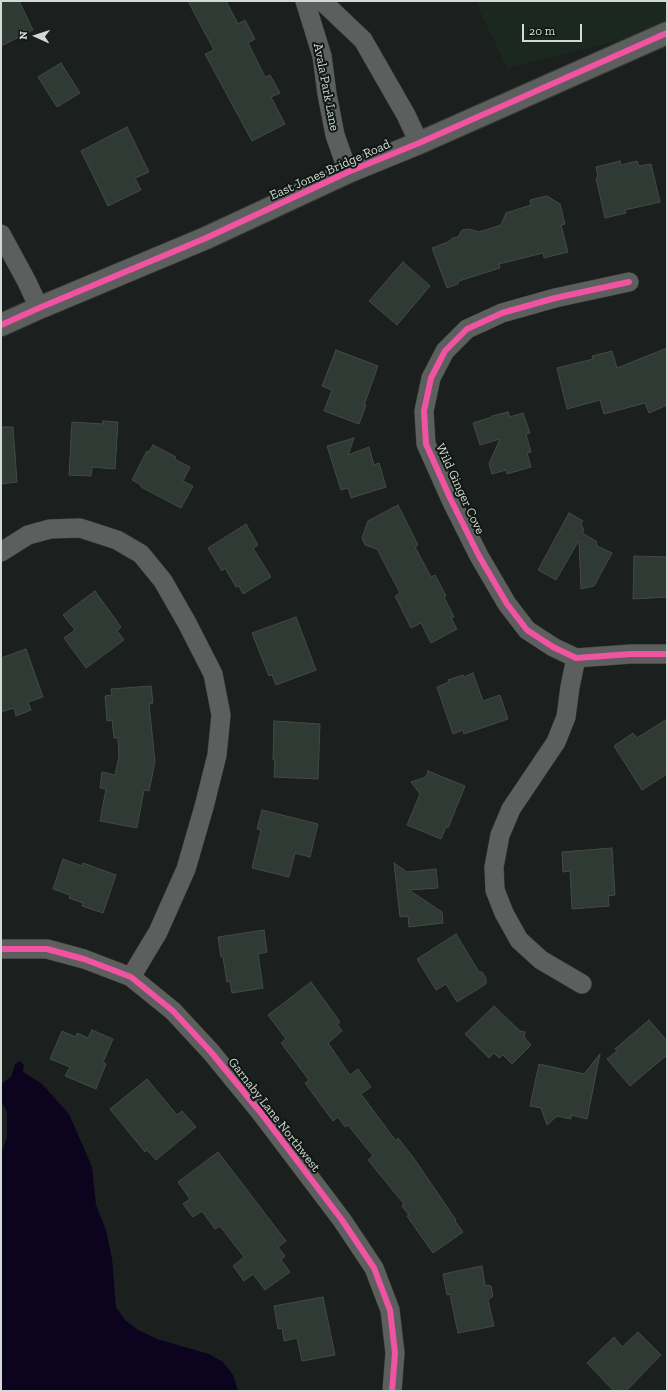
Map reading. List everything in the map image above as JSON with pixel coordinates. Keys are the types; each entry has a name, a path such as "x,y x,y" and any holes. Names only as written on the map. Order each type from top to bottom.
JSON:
{"street":[{"name":"Avala Park Lane","path":"305,1 322,56 327,94 335,135 348,172"},
{"path":"322,1 362,40 406,115 419,143"},
{"name":"East Jones Bridge Road","path":"1,325 206,238 348,172 419,143 667,33"},
{"path":"1,234 27,282 38,308"},
{"name":"Wild Ginger Cove","path":"630,282 555,298 510,311 467,329 446,351 431,378 424,411 426,444 451,500 476,549 507,604 527,630 552,647 576,658 631,654 667,654"},
{"path":"1,552 28,535 50,529 80,528 117,540 141,554 163,581 187,623 213,674 221,715 217,755 204,807 186,869 158,932 131,977"},
{"path":"576,658 570,686 566,718 556,742 511,810 500,835 494,867 495,890 504,914 520,940 542,960 582,984"},
{"name":"Garnaby Lane Northwest","path":"1,949 47,949 84,959 131,977 173,1011 211,1052 342,1220 374,1268 390,1310 395,1353 392,1391"}],"shaded area":[{"path":"475,1 667,1 667,53 641,35 507,68"},
{"path":"20,1061 24,1065 23,1072 42,1084 69,1114 92,1167 96,1205 106,1230 112,1259 116,1307 125,1320 138,1330 157,1339 209,1354 223,1362 233,1375 238,1391 1,1391 1,1154 7,1137 7,1111 1,1102 1,1084 11,1077 15,1064"}],"building":[{"path":"1,1 19,1 33,30 1,46"},
{"path":"188,1 226,1 238,24 245,20 255,39 248,43 265,77 270,75 280,93 271,97 285,124 252,141 205,54 214,50"},
{"path":"61,63 80,93 57,107 38,77"},
{"path":"127,127 149,172 135,178 141,190 108,206 81,151"},
{"path":"620,161 621,165 637,161 639,166 651,164 660,202 625,210 626,213 605,218 596,178 598,177 596,167"},
{"path":"547,196 560,204 565,224 561,225 568,252 544,258 543,253 499,264 500,268 459,281 458,284 447,288 432,248 458,237 462,230 469,229 479,232 501,225 506,213 531,205 530,200"},
{"path":"403,262 430,286 397,325 369,301"},
{"path":"667,348 667,405 649,413 645,403 604,414 600,400 567,409 557,368 593,359 592,356 612,351 617,368"},
{"path":"336,350 378,366 359,424 324,411 332,390 322,386"},
{"path":"508,412 510,417 523,413 530,433 526,434 531,452 527,453 531,467 507,474 506,470 492,474 489,464 500,439 480,445 473,423"},
{"path":"103,421 118,422 115,469 92,467 91,476 69,475 72,422 103,424"},
{"path":"1,427 13,427 17,482 1,484"},
{"path":"354,438 348,455 369,447 374,465 379,463 386,487 351,498 348,488 341,490 327,446"},
{"path":"153,445 176,457 174,459 190,467 183,481 193,486 181,508 141,487 141,485 132,480 147,451 149,452"},
{"path":"398,505 418,545 415,547 431,577 435,575 446,596 444,597 454,617 451,618 457,629 431,643 421,623 411,628 395,596 400,593 377,549 365,545 362,538 368,521"},
{"path":"569,513 583,521 581,524 584,530 582,533 596,541 597,546 612,553 594,586 581,589 579,540 556,580 538,570"},
{"path":"246,524 258,545 253,548 271,577 243,594 239,586 236,587 225,568 222,571 208,548"},
{"path":"634,556 667,557 667,597 633,599"},
{"path":"95,591 121,627 117,631 124,640 86,668 64,638 75,630 63,615"},
{"path":"296,617 316,670 276,685 272,675 269,676 252,633"},
{"path":"26,649 43,697 28,702 31,710 16,716 14,708 1,712 1,658"},
{"path":"473,673 483,701 500,695 508,719 464,734 463,730 453,734 437,687 449,682 448,680 463,675 464,677"},
{"path":"151,686 153,703 149,704 155,762 149,791 144,790 137,828 100,821 106,789 100,788 102,772 115,775 119,756 118,738 114,738 112,720 107,721 105,696 112,695 111,689"},
{"path":"667,719 667,774 642,790 614,746 633,733 637,738"},
{"path":"274,721 320,724 318,779 274,777"},
{"path":"428,771 465,786 448,828 446,827 441,839 407,825 420,794 411,782 426,777"},
{"path":"262,810 318,824 310,857 295,853 289,877 252,868 261,830 257,829"},
{"path":"612,848 615,895 608,896 609,906 572,909 570,871 563,872 562,852"},
{"path":"63,859 82,866 83,863 116,875 103,913 82,906 83,903 69,898 70,895 53,889"},
{"path":"394,863 407,872 436,869 438,888 409,890 442,912 443,923 409,927 408,916 400,917"},
{"path":"264,930 267,952 258,954 263,988 232,993 230,981 227,982 218,937"},
{"path":"456,934 479,972 482,972 486,978 486,984 457,1002 446,984 436,990 417,959"},
{"path":"311,982 340,1022 337,1024 342,1031 328,1043 350,1075 358,1069 371,1087 361,1094 396,1141 398,1138 413,1157 463,1232 433,1253 407,1216 409,1215 402,1206 404,1204 368,1160 373,1156 348,1125 345,1127 338,1117 333,1121 305,1083 309,1080 281,1043 286,1039 268,1015"},
{"path":"494,1006 520,1031 525,1032 524,1037 531,1045 512,1064 503,1055 499,1058 494,1053 489,1058 465,1034"},
{"path":"649,1020 667,1041 667,1055 630,1086 607,1059 617,1051 615,1049"},
{"path":"92,1030 113,1039 103,1062 106,1064 96,1089 65,1076 70,1067 50,1059 62,1031 76,1037 77,1033 88,1038"},
{"path":"600,1054 587,1119 571,1115 571,1119 557,1116 547,1125 541,1108 530,1106 539,1064 584,1074"},
{"path":"147,1079 177,1115 182,1111 196,1127 156,1160 147,1150 145,1152 110,1109"},
{"path":"218,1152 286,1241 278,1247 285,1256 281,1260 290,1272 265,1290 253,1274 244,1281 233,1266 244,1257 220,1226 215,1229 202,1211 193,1217 183,1204 190,1199 178,1182"},
{"path":"482,1266 485,1285 491,1286 493,1296 488,1300 494,1326 458,1333 450,1294 447,1295 443,1274"},
{"path":"323,1297 335,1355 302,1361 297,1338 284,1341 282,1328 278,1329 274,1306"},
{"path":"638,1332 661,1355 626,1391 614,1391 587,1363 614,1337 622,1347"}],"cycle path":[{"path":"1,325 206,238 348,172 419,143 667,33"},
{"path":"629,282 555,298 502,313 467,329 445,351 431,378 424,411 426,444 451,500 479,556 507,604 527,630 553,647 576,658 631,654 667,654"},
{"path":"1,949 47,949 84,959 131,977 173,1011 211,1052 261,1113 342,1220 374,1268 390,1310 395,1353 392,1391"}]}
